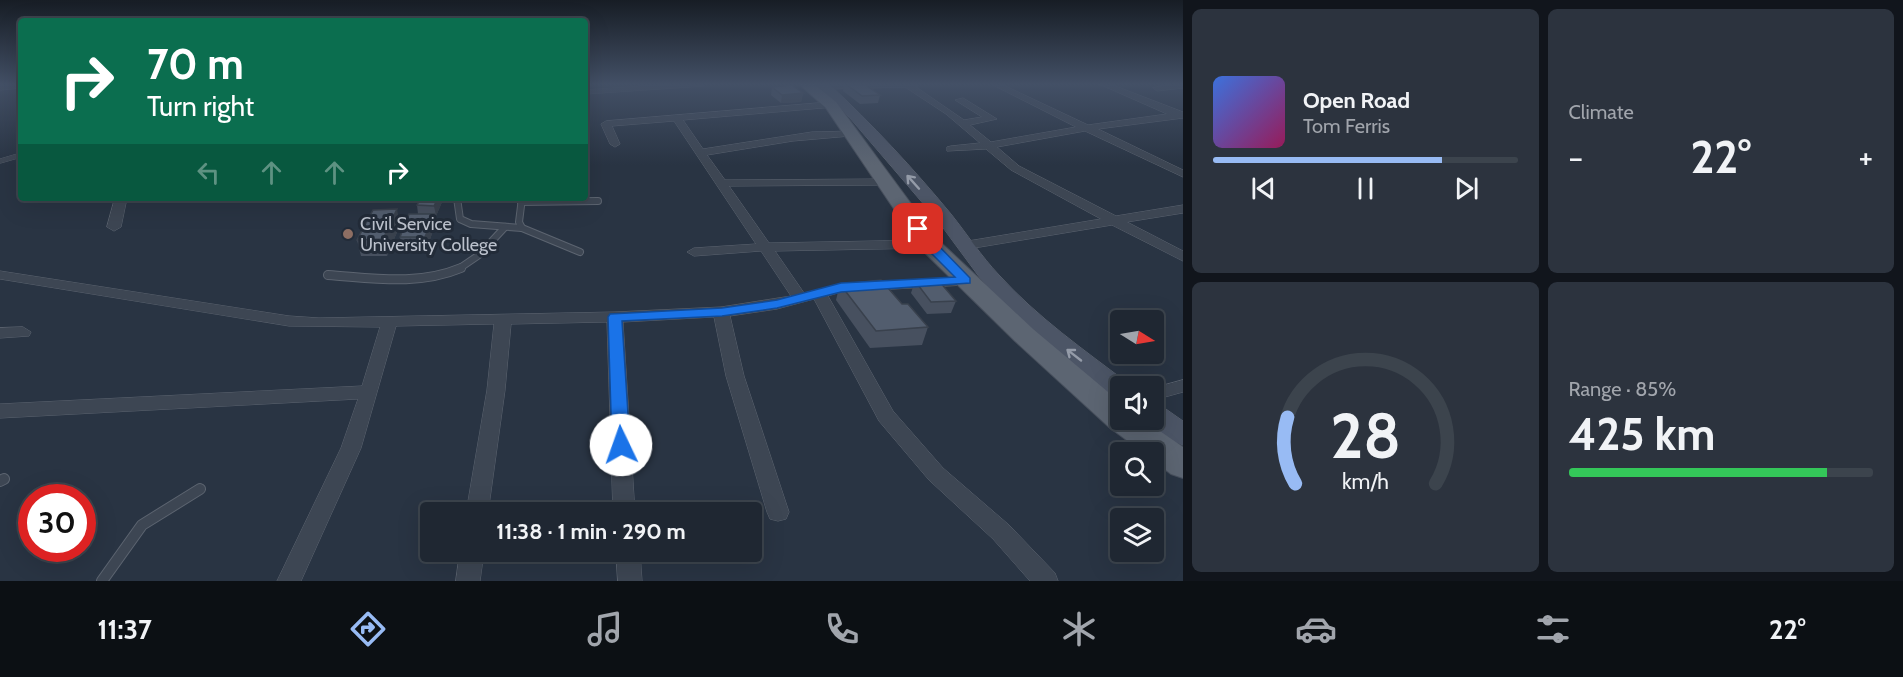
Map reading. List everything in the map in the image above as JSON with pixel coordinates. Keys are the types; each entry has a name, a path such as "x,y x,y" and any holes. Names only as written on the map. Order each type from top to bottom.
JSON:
{"main road":[{"path":"835,111 929,244 965,281 1110,409"},
{"path":"1136,430 1183,465"}],"street":[{"path":"615,144 606,124 676,117 708,111"},
{"path":"850,111 968,245 990,278 1012,301 1063,346 1110,382"},
{"path":"948,111 1015,168 1183,257"},
{"path":"960,123 992,119 979,111"},
{"path":"1051,111 1183,174"},
{"path":"951,149 987,146 1086,128 1182,116"},
{"path":"676,117 765,247 809,296 886,416 936,474 1001,532 1046,581"},
{"path":"699,153 759,145 796,137 850,133"},
{"path":"723,183 885,182"},
{"path":"114,228 120,201"},
{"path":"968,245 1116,222 1183,208"},
{"path":"694,252 765,247 929,244"},
{"path":"0,275 289,321 389,322 722,312 841,288 965,281"},
{"path":"722,312 735,376 778,512"},
{"path":"615,317 623,502"},
{"path":"479,502 496,390 503,319"},
{"path":"289,581 351,448 389,322"},
{"path":"0,333 23,332"},
{"path":"1164,391 1183,386"},
{"path":"0,411 369,392"},
{"path":"1164,421 1183,435"},
{"path":"468,581 471,562"},
{"path":"629,562 630,581"}],"lane":[{"path":"0,161 18,156"},
{"path":"457,201 460,219 471,224 522,228 580,252"},
{"path":"522,201 519,222 522,228"},
{"path":"588,201 598,201"},
{"path":"328,275 398,279 440,276 462,268 505,227"},
{"path":"102,581 142,525 200,489"}],"building":[{"path":"419,201 436,201 434,206 417,205"},
{"path":"397,209 383,239 357,240 373,210"},
{"path":"409,214 434,214 425,237 400,237"},
{"path":"881,280 902,304 908,304 928,327 876,331 840,284"},
{"path":"915,281 939,281 956,301 931,302"}],"place":[{"name":"Civil Service University College","path":"348,234"}],"route":[{"path":"621,445 615,317 722,312 777,304 841,288 965,281 929,244 918,229"}]}
